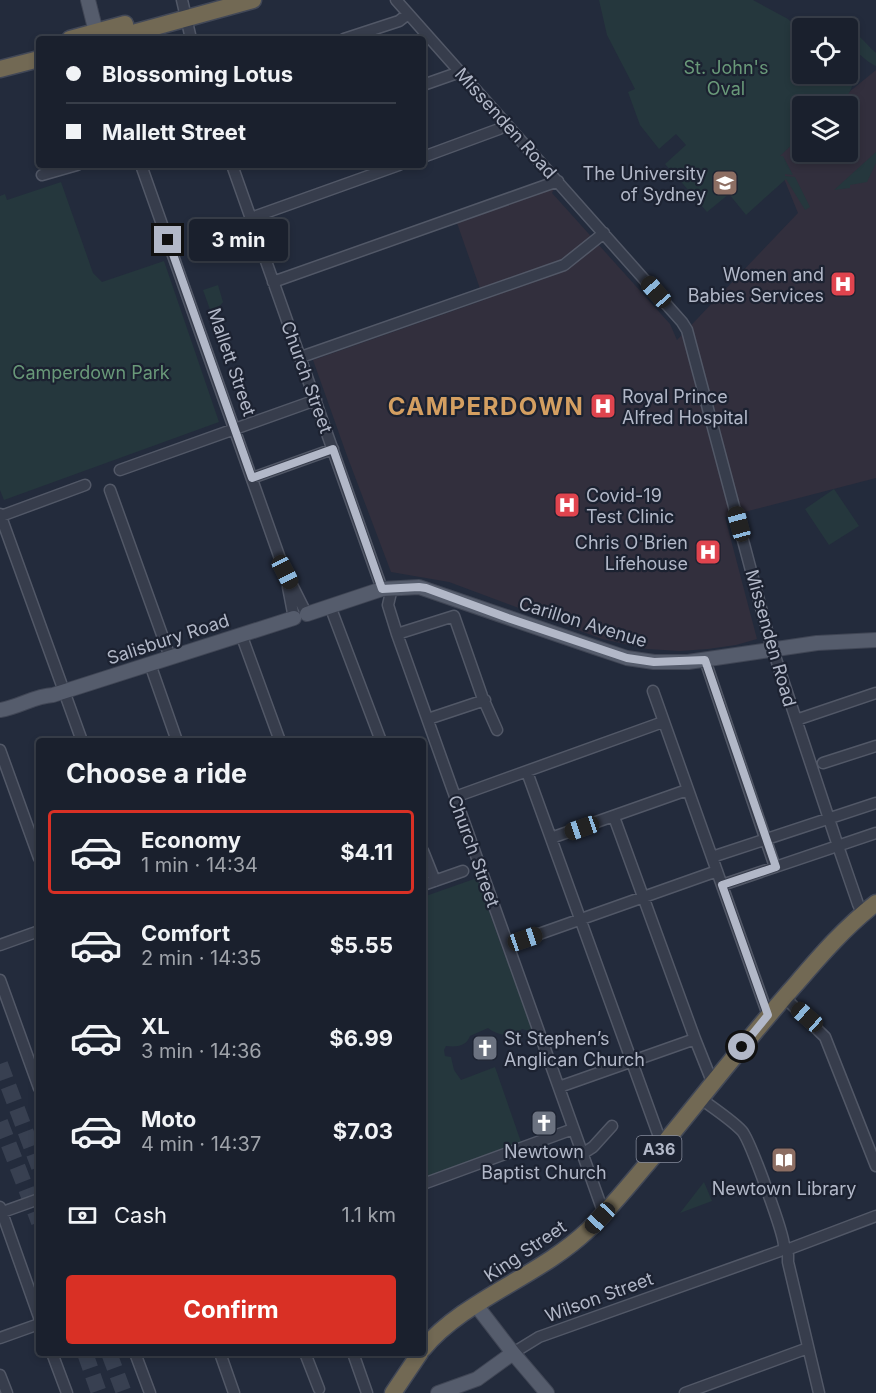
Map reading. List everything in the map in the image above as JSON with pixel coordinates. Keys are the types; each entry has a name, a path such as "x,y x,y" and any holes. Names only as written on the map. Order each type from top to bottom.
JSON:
{"highway":[{"path":"104,36 210,0"},
{"path":"184,9 253,0"},
{"path":"0,58 36,48"},
{"path":"0,69 36,60"},
{"name":"King Street","path":"426,1346 443,1329 476,1305 559,1254 587,1232 701,1099 768,1015 813,964 870,909"},
{"path":"393,1393 418,1356"}],"main road":[{"path":"88,0 101,36"},
{"name":"Carillon Avenue","path":"387,589 426,588 627,658 654,662 705,660 817,643 876,640"},
{"name":"Salisbury Road","path":"0,710 150,664 300,614 387,589"},
{"name":"Salisbury Road","path":"0,715 43,703 58,693"},
{"path":"476,1305 548,1393"},
{"name":"Wilson Street","path":"438,1393 477,1379 513,1353"},
{"path":"477,1379 509,1369 527,1369"}],"street":[{"name":"Missenden Road","path":"396,0 604,233 687,330 773,650 858,904 870,909"},
{"path":"184,9 190,36"},
{"path":"353,36 399,21 408,14"},
{"path":"426,84 460,72"},
{"path":"426,155 499,129 506,124"},
{"path":"42,175 66,168"},
{"name":"Mallett Street","path":"142,168 300,614"},
{"name":"Church Street","path":"233,168 333,449 387,589 388,605 397,634 604,1214"},
{"path":"250,218 391,168"},
{"path":"273,282 558,181"},
{"path":"301,357 564,266 604,233"},
{"path":"120,470 316,400"},
{"path":"252,478 333,449"},
{"path":"80,738 58,693 0,515 85,485"},
{"path":"111,490 170,657"},
{"path":"330,606 380,738"},
{"path":"397,634 454,616 497,730"},
{"path":"242,634 279,738"},
{"path":"705,660 776,867"},
{"path":"150,664 176,738"},
{"path":"653,691 768,1015"},
{"path":"796,720 876,693"},
{"path":"428,719 484,700"},
{"path":"455,797 663,722"},
{"path":"823,763 876,746"},
{"path":"0,750 36,850"},
{"path":"527,772 662,1145"},
{"path":"551,838 687,790"},
{"path":"712,857 876,803"},
{"path":"614,817 694,1039 713,1084"},
{"path":"722,885 876,833"},
{"path":"426,858 435,881"},
{"path":"508,945 717,871"},
{"path":"426,884 463,872"},
{"path":"0,945 36,932"},
{"path":"0,980 36,1080"},
{"path":"784,997 825,1037 876,1166"},
{"path":"559,1087 694,1039"},
{"path":"701,1099 742,1131 784,1240 819,1393"},
{"path":"582,1154 612,1126"},
{"path":"426,1183 573,1128"},
{"path":"36,1200 1,1211 36,1309"},
{"name":"Wilson Street","path":"513,1353 539,1337 876,1216"},
{"path":"0,1338 36,1325"},
{"path":"685,1393 808,1348"},
{"path":"53,1356 67,1393"},
{"path":"136,1356 150,1393"},
{"path":"221,1356 234,1393"},
{"path":"307,1356 319,1389"},
{"path":"354,1356 367,1393"},
{"path":"0,1375 7,1393"},
{"path":"717,1381 721,1393"}],"shaded area":[{"name":"Royal Prince Alfred Hospital","path":"876,70 876,478 725,517 757,639 708,649 680,651 647,649 602,639 449,582 391,572 313,360 484,300 457,223 546,191 558,181 552,193 670,324 677,340 798,213 776,159 792,144 792,162 858,162 858,96 844,96"}],"green space":[{"name":"St. John's Oval","path":"599,0 753,0 788,19 792,23 792,84 853,84 846,96 792,96 792,145 780,156 783,156 793,175 785,174 785,176 795,177 810,207 805,210 786,179 746,215 729,194 707,212 677,177 677,174 665,164 686,145 676,134 659,149 640,125 628,92 635,89 607,35"},
{"path":"858,36 876,53 876,66 858,52"},
{"path":"876,152 876,163 867,182 850,185 850,188 834,190"},
{"name":"Camperdown Park","path":"61,182 93,273 102,282 164,261 219,422 4,500 0,490 0,196 5,194 7,200"},
{"path":"218,285 223,302 219,307 220,316 213,318 203,290"},
{"path":"834,489 859,526 829,545 805,509"},
{"path":"477,878 533,1027 529,1031 522,1029 514,1034 505,1035 488,1028 470,1036 463,1044 446,1046 445,1056 451,1057 454,1070 461,1080 495,1067 521,1142 426,1177 426,896"},
{"path":"704,1182 712,1201 680,1213"}],"tunnel":[{"path":"0,1064 36,1159"},
{"path":"0,1122 36,1214"},
{"path":"86,1356 99,1393"},
{"path":"110,1356 124,1393"}],"place":[{"name":"The University of Sydney","path":"725,183"},
{"name":"Women and Babies Services","path":"843,284"},
{"name":"Royal Prince Alfred Hospital","path":"603,406"},
{"name":"Covid-19 Test Clinic","path":"567,505"},
{"name":"Chris O'Brien Lifehouse","path":"708,552"},
{"name":"St Stephen’s Anglican Church","path":"485,1048"},
{"name":"Newtown Baptist Church","path":"544,1123"},
{"name":"Newtown Library","path":"784,1160"}],"district":[{"name":"CAMPERDOWN","path":"486,406"}],"route":[{"path":"168,240 252,478 333,449 382,589 426,588 627,658 654,662 705,660 776,867 722,885 768,1015 742,1047"}]}
